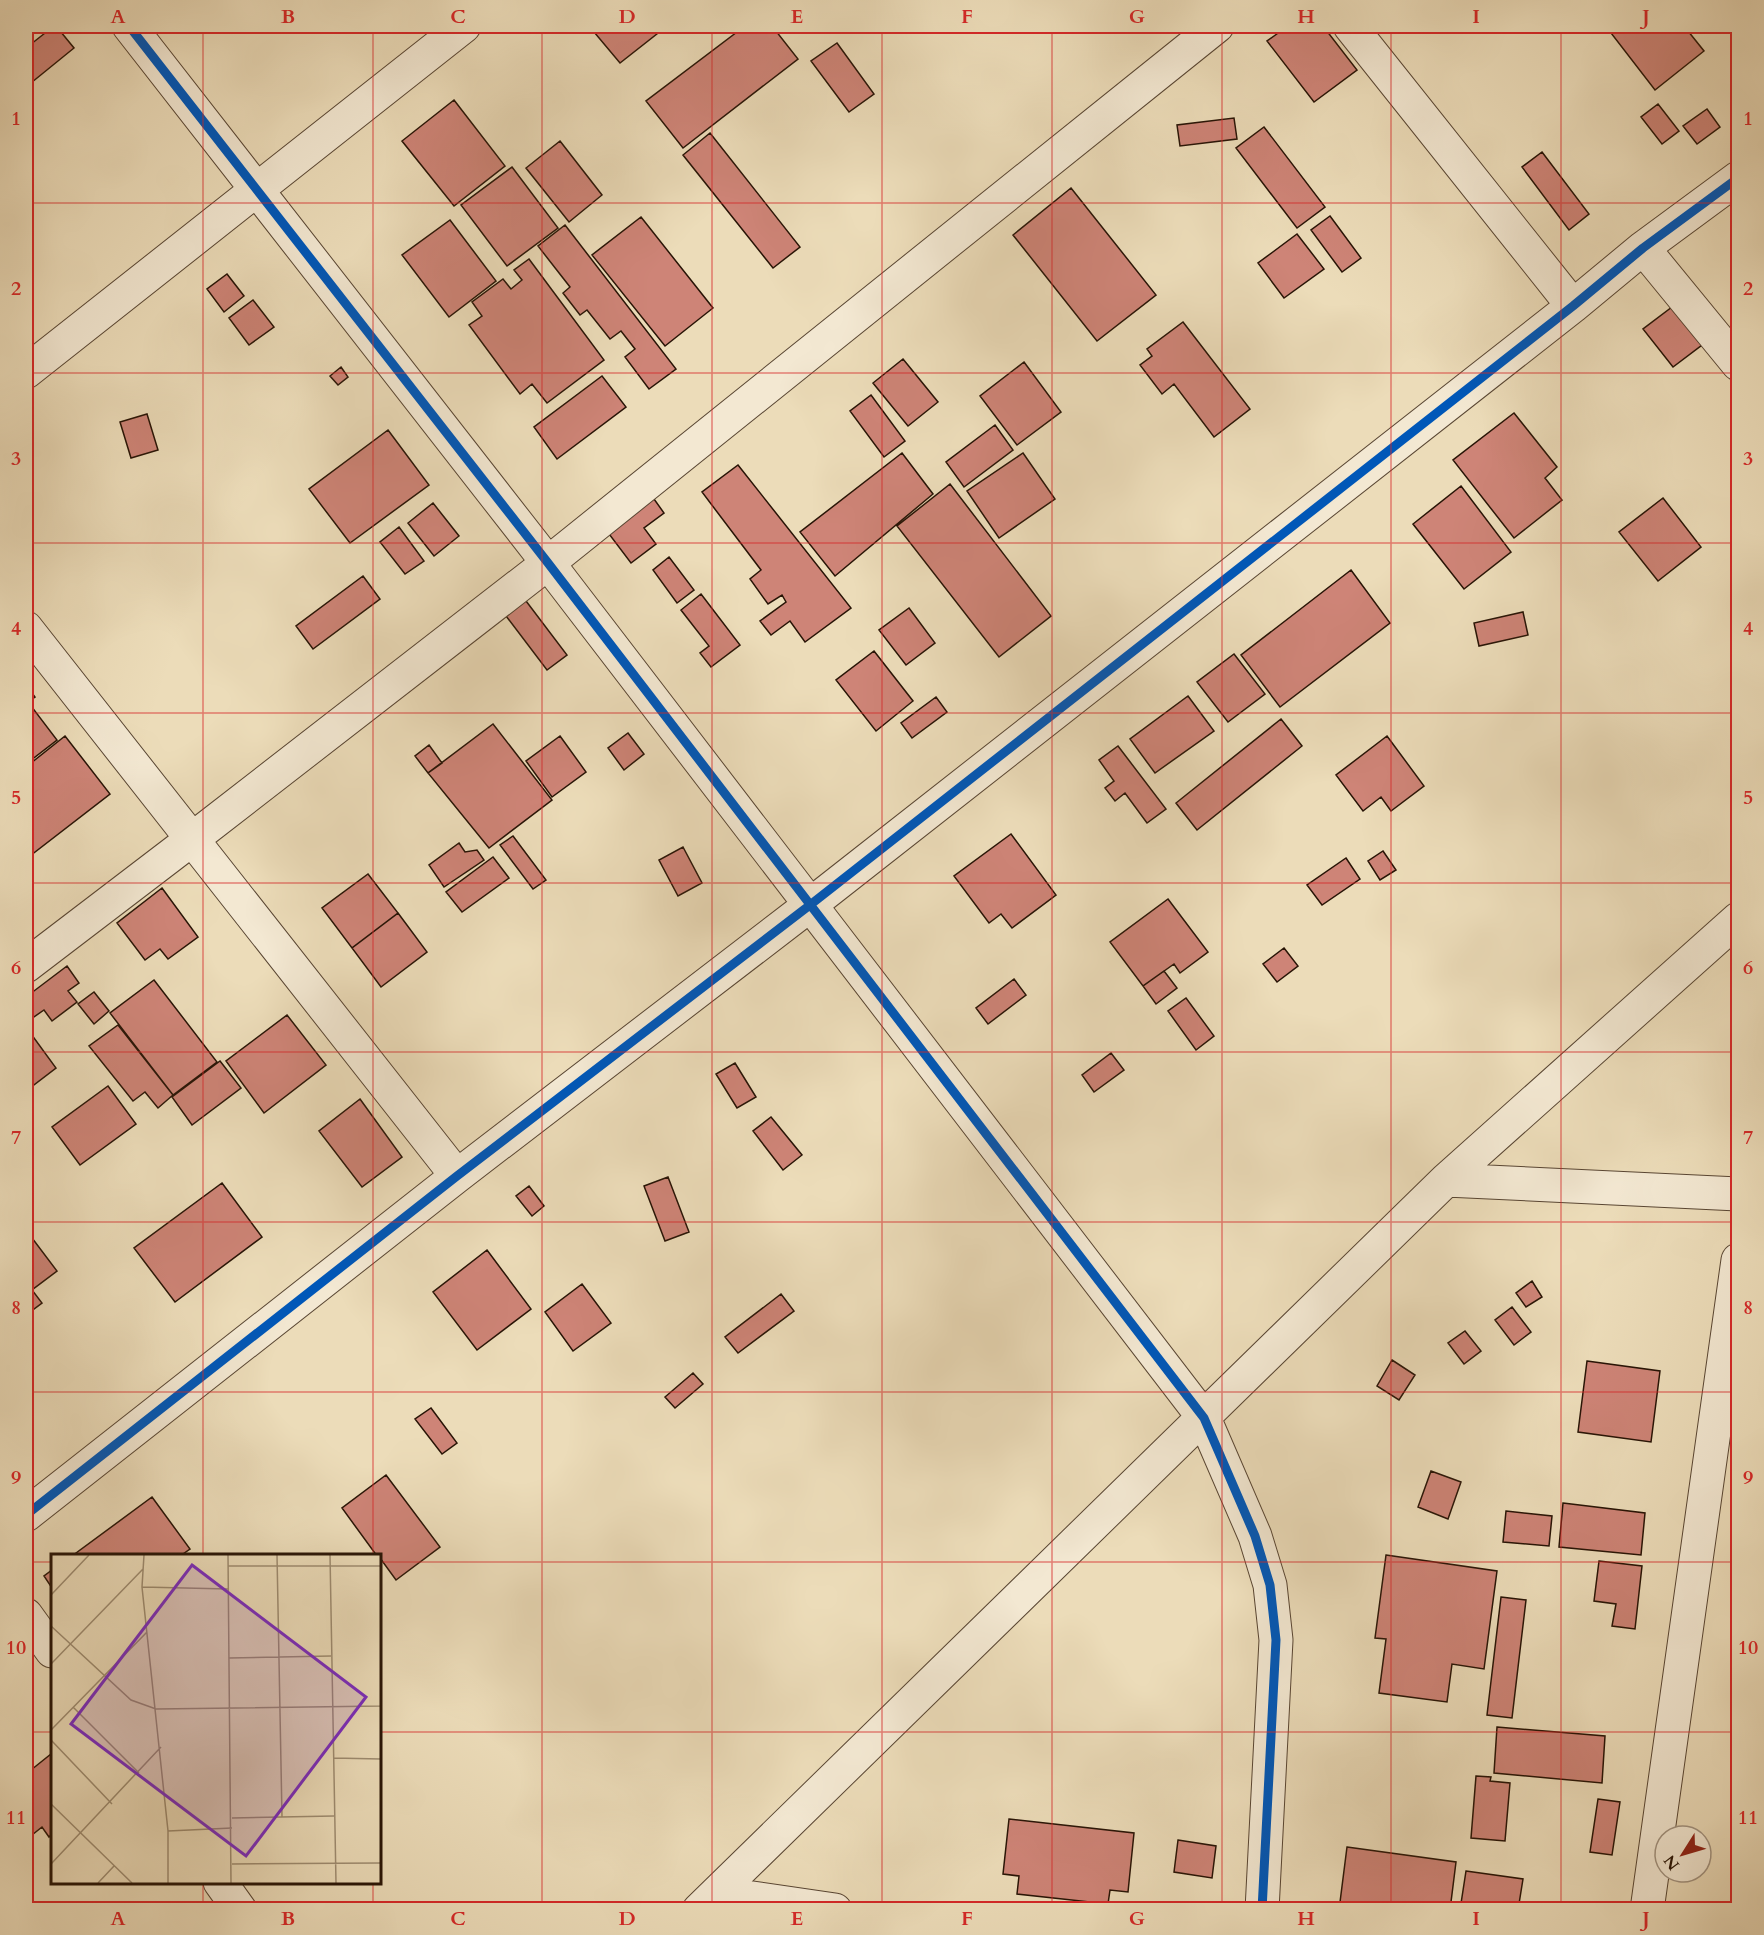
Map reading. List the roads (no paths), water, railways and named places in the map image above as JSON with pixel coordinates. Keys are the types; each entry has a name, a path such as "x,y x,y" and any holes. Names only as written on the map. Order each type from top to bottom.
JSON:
{"street":[{"path":"129,26 548,563 1204,1418 1255,1536 1270,1585 1276,1640 1263,1910"},
{"path":"26,372 464,26"},
{"path":"26,966 548,563 1217,26"},
{"path":"1350,26 1573,306"},
{"path":"26,1515 457,1176 810,905 1573,306 1643,248 1738,178"},
{"path":"1643,248 1738,364"},
{"path":"26,628 457,1176"},
{"path":"708,1901 1446,1180 1738,919"},
{"path":"1446,1180 1738,1194"},
{"path":"1647,1910 1738,1260"},
{"path":"26,1615 51,1651"},
{"path":"221,1884 240,1910"},
{"path":"708,1901 835,1910"}]}
